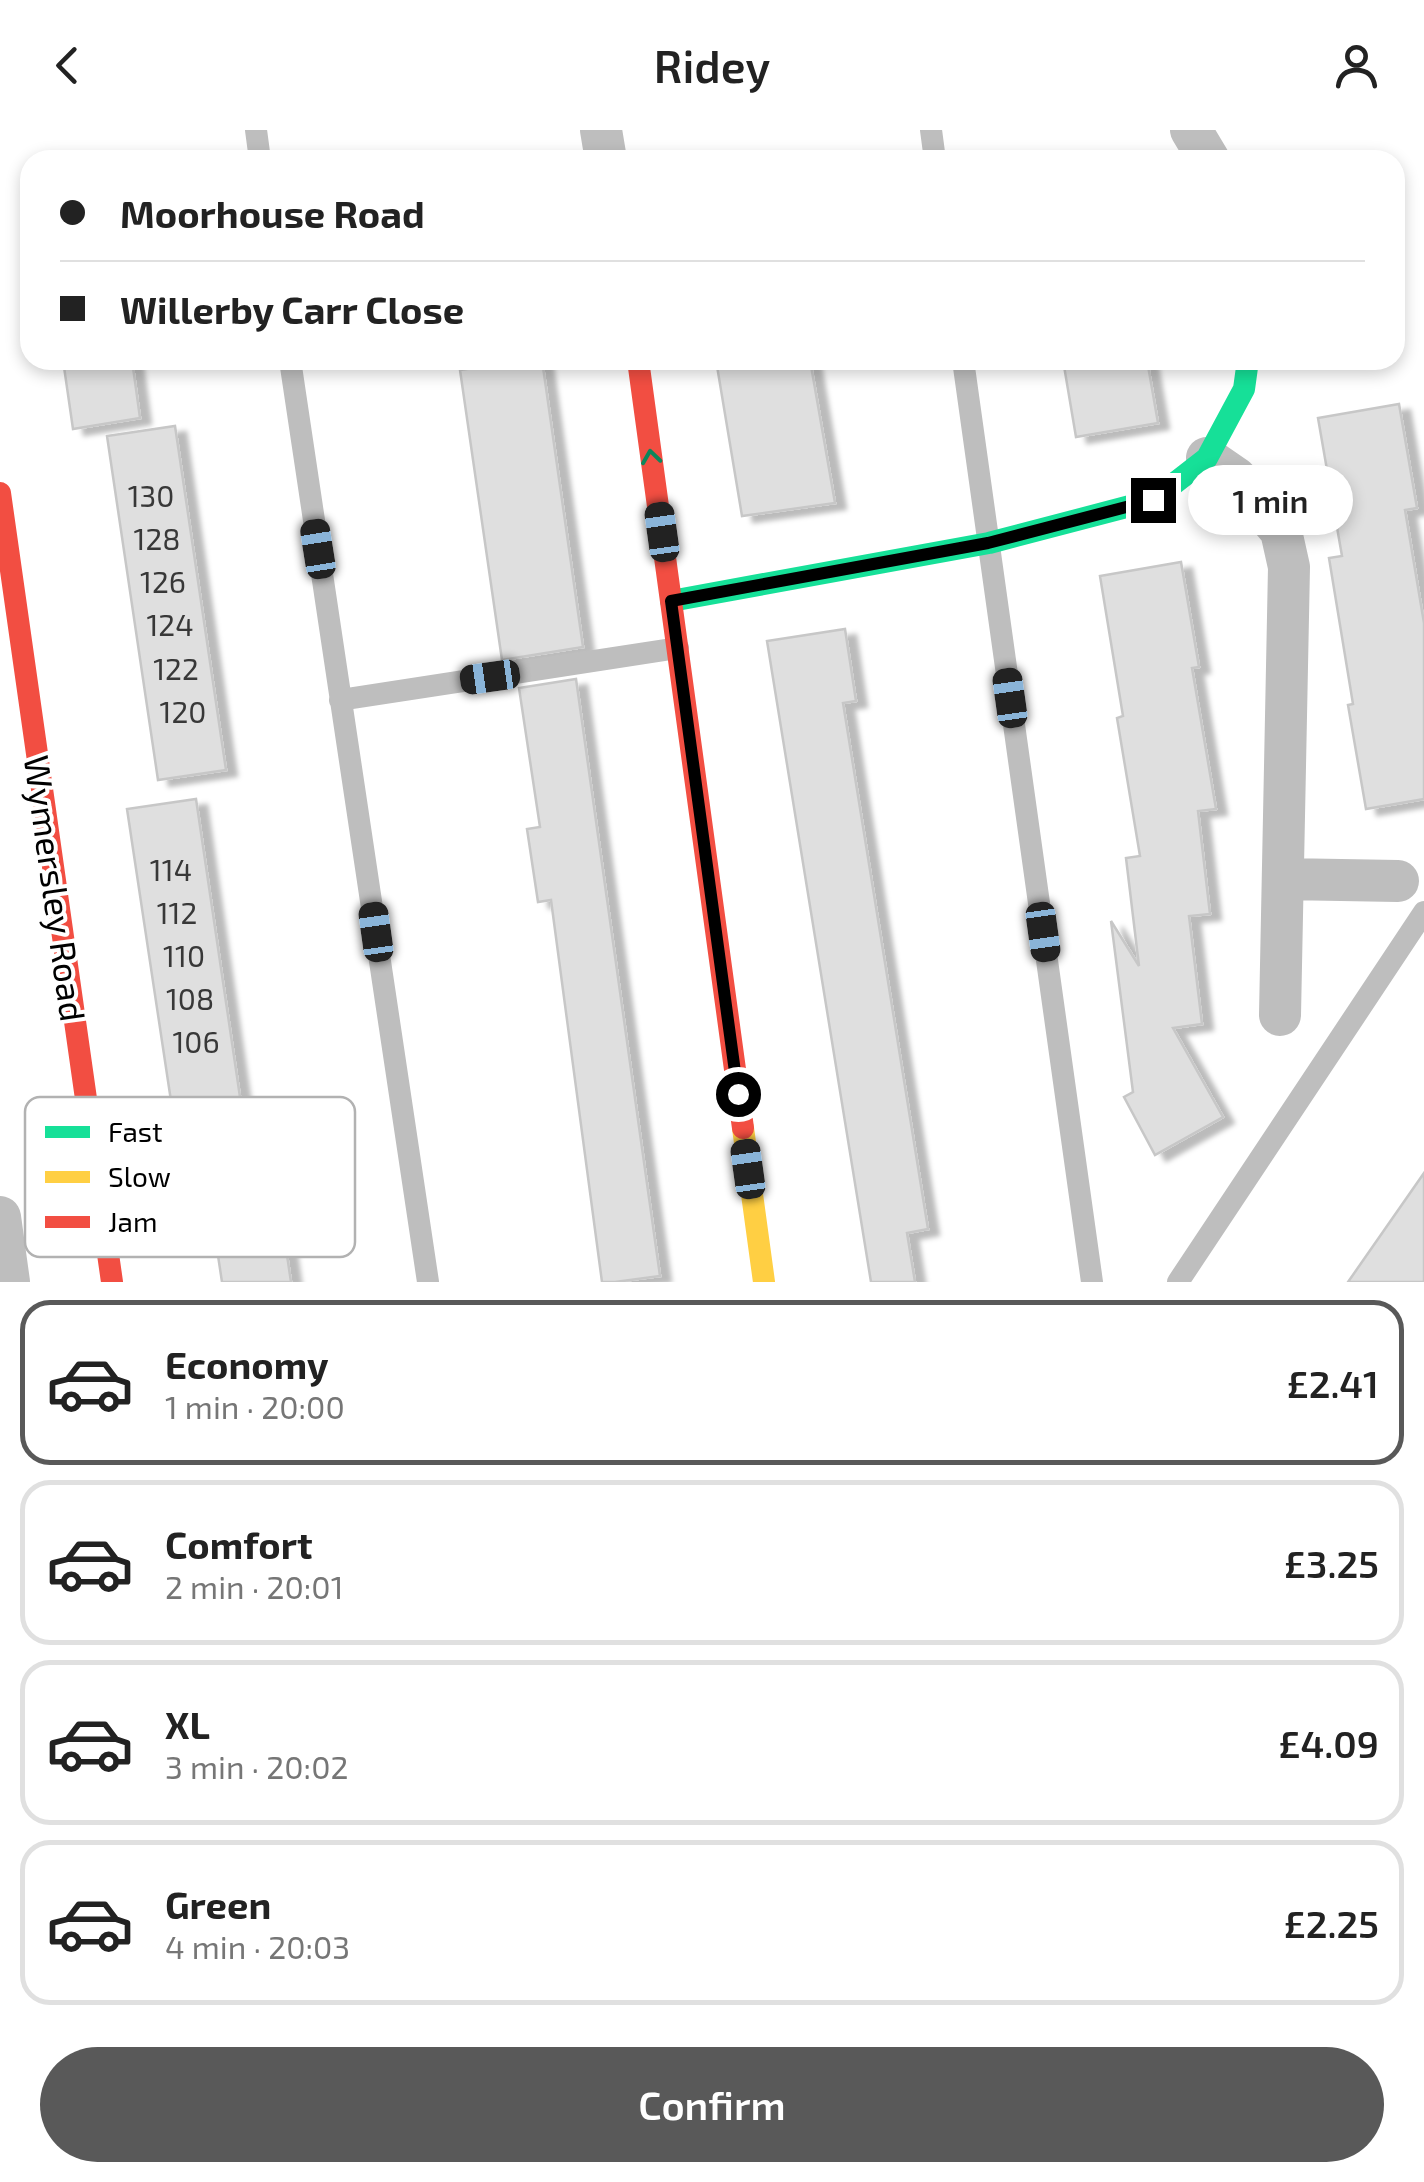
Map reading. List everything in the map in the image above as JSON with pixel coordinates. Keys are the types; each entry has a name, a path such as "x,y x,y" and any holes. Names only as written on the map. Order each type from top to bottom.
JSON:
{"street":[{"path":"639,370 764,1282"},
{"path":"671,601 988,543 1153,500 1207,458 1244,389 1247,370"},
{"path":"1207,458 1236,478 1281,531 1289,567 1280,1015"},
{"name":"Wymersley Road","path":"0,494 86,1097"},
{"path":"1284,879 1411,897"},
{"path":"0,1217 9,1282"},
{"name":"Wymersley Road","path":"108,1257 112,1282"}],"lane":[{"path":"291,370 428,1282"},
{"path":"964,370 1092,1282"},
{"path":"340,700 678,648"},
{"path":"1178,1282 1411,897"}],"building":[{"path":"64,370 133,370 140,418 73,429"},
{"path":"460,370 543,370 583,647 502,660"},
{"path":"718,370 812,370 835,503 742,516"},
{"path":"1065,370 1149,370 1158,423 1076,437"},
{"path":"1399,404 1417,508 1405,510 1424,623 1424,799 1366,809 1329,558 1342,556 1318,418"},
{"path":"175,426 226,770 158,780 107,436"},
{"path":"1181,562 1199,667 1192,668 1216,809 1198,811 1210,914 1189,916 1202,1024 1173,1028 1223,1117 1155,1155 1124,1097 1133,1092 1111,921 1139,966 1126,858 1140,856 1117,718 1123,716 1100,576"},
{"path":"845,629 856,701 843,703 928,1229 907,1233 915,1282 871,1282 767,641"},
{"path":"576,679 660,1276 615,1282 602,1282 551,900 538,902 527,829 540,827 519,688"},
{"path":"196,799 240,1097 170,1097 127,809"},
{"path":"1424,1173 1424,1282 1348,1282"},
{"path":"218,1257 287,1257 291,1282 222,1282"}],"traffic: fast":[{"path":"671,601 989,543 1153,500 1207,458 1244,389 1247,370"}],"traffic: slow":[{"path":"743,1128 764,1282"}],"traffic: jam":[{"path":"639,370 743,1128"},
{"path":"0,493 86,1097"},
{"path":"108,1257 112,1282"}],"route":[{"path":"738,1094 671,601 988,543 1153,500"}]}
